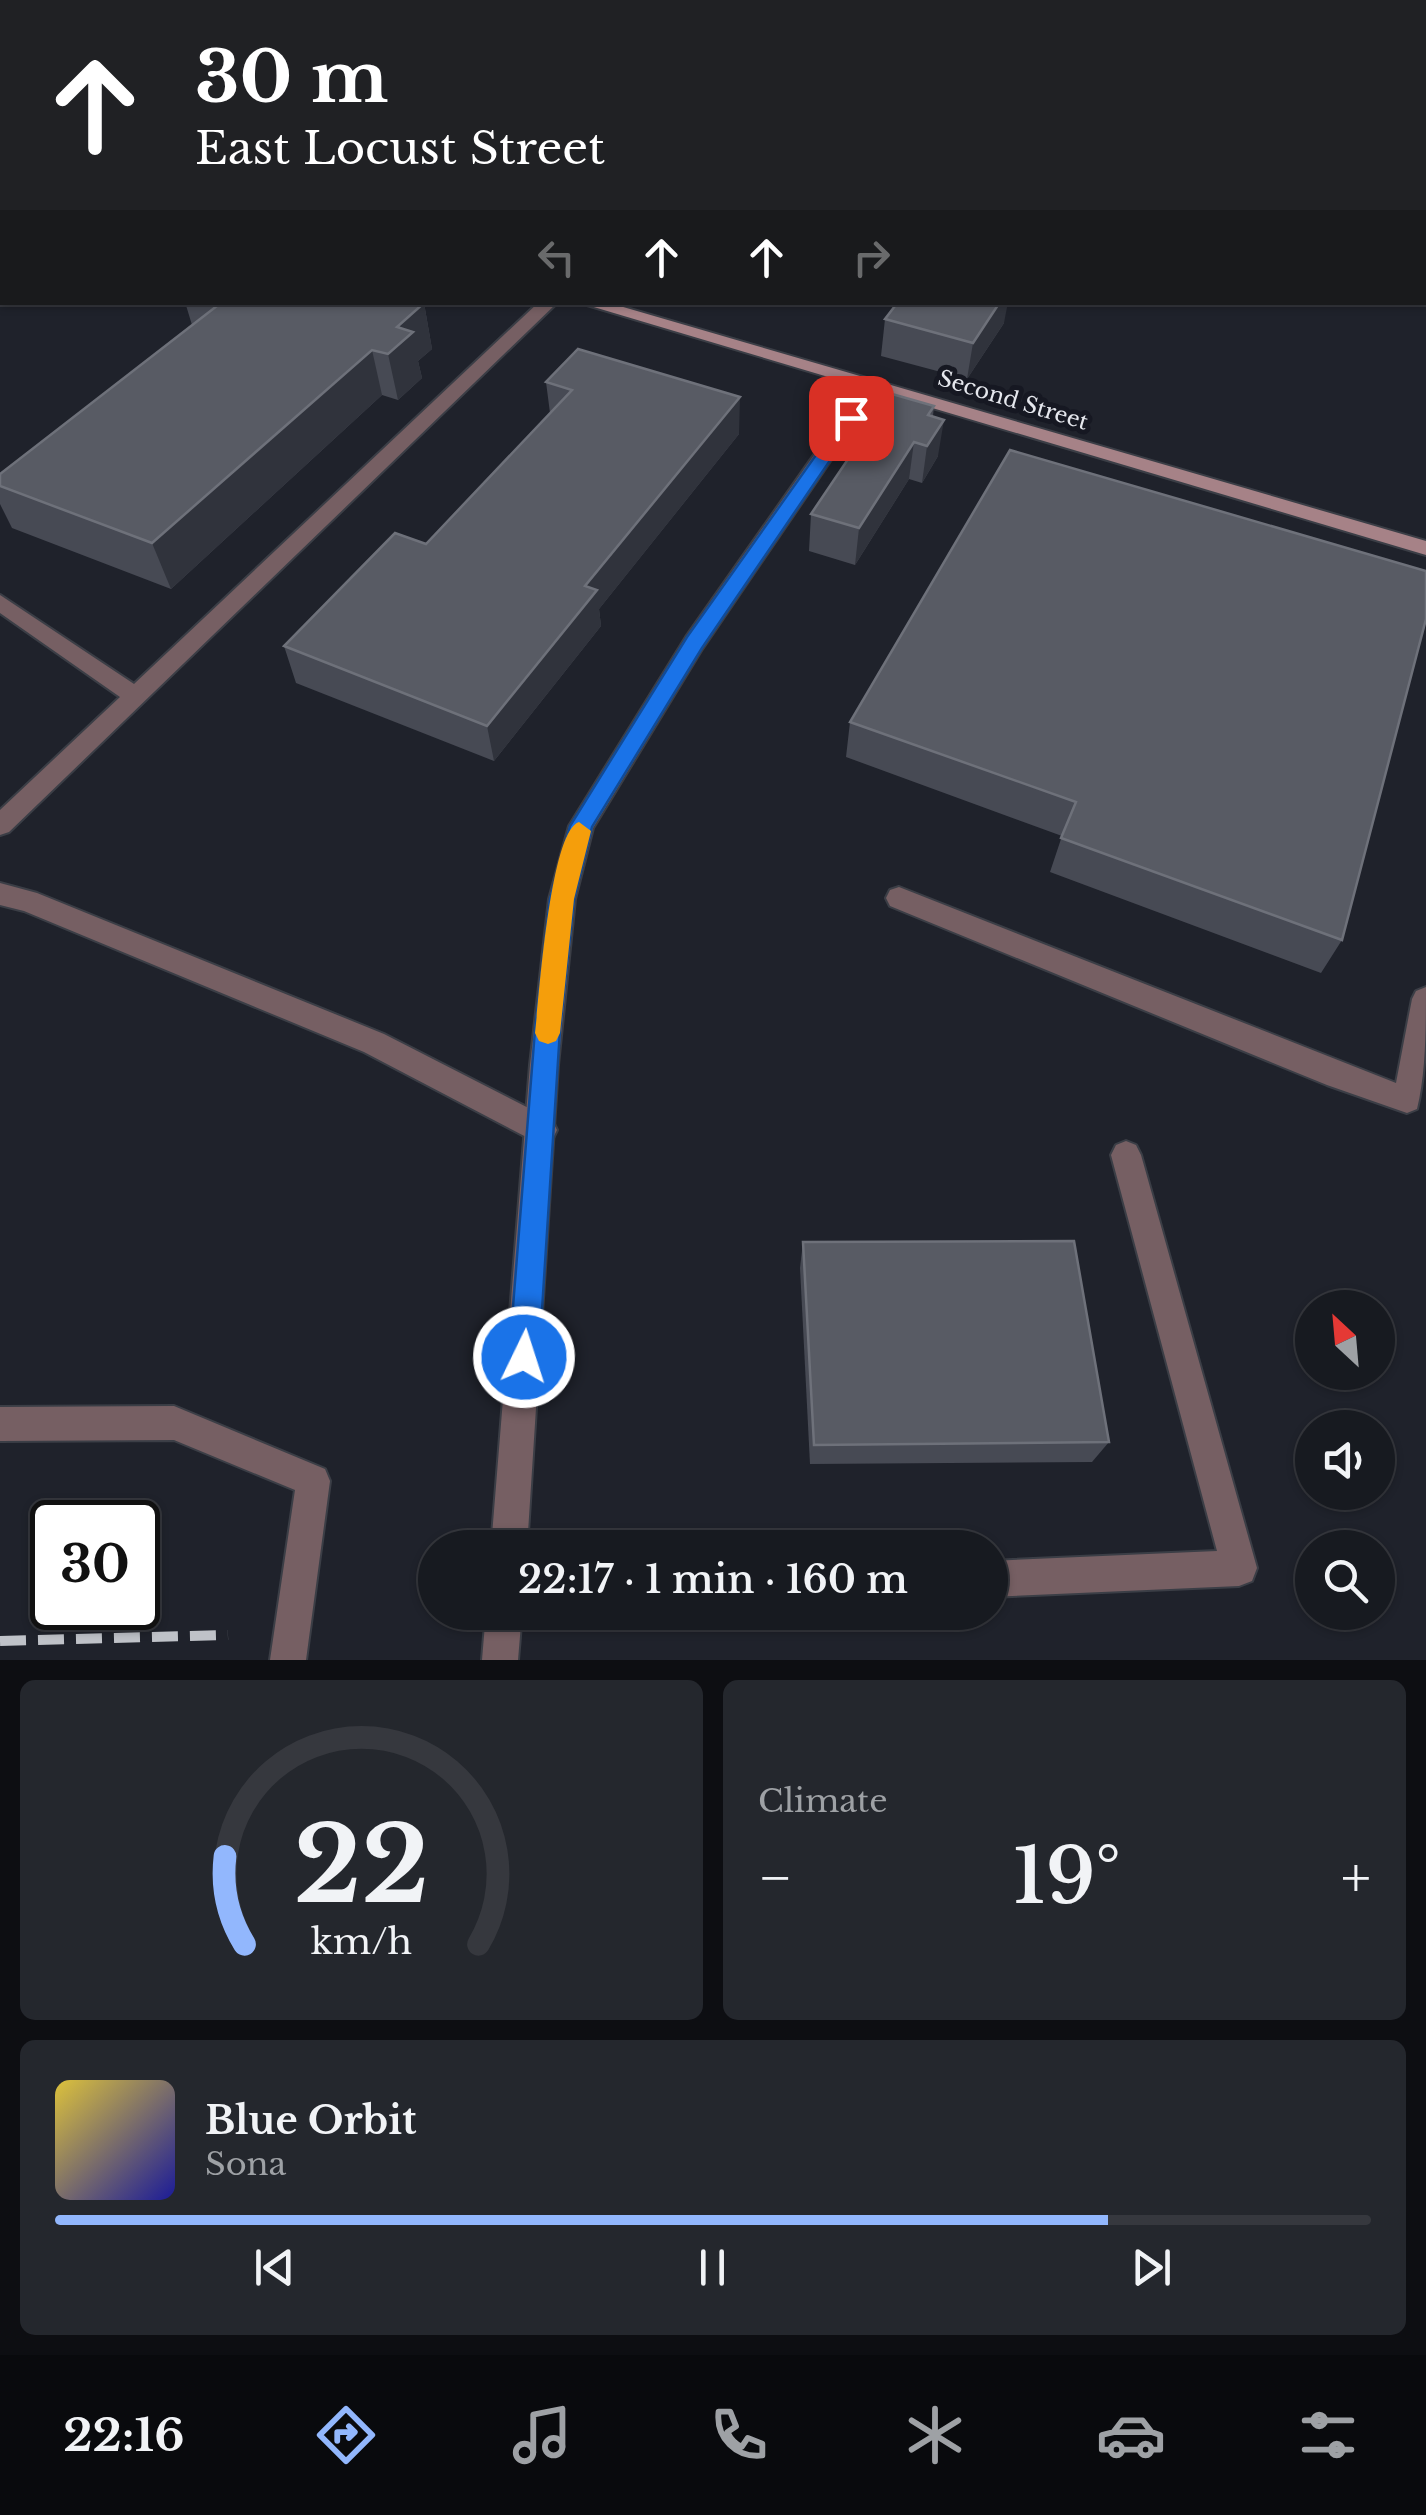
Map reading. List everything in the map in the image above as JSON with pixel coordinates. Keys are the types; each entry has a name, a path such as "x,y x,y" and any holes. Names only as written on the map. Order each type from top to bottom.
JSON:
{"main road":[{"name":"Second Street","path":"595,305 1426,548"}],"street":[{"path":"0,826 547,305"},
{"path":"510,1530 562,899 589,808 694,642 873,386"},
{"path":"0,602 134,695"},
{"path":"0,894 374,1044 542,1130"},
{"path":"898,898 1337,1076 1417,1104 1426,998"},
{"path":"1008,1578 1238,1568 1126,1155"},
{"path":"0,1424 174,1423 313,1481 288,1660"},
{"path":"500,1660 502,1630"}],"building":[{"path":"218,305 422,305 397,327 413,332 388,354 372,350 152,543 0,486 0,474"},
{"path":"896,305 998,305 973,343 885,319"},
{"path":"578,349 740,397 585,586 597,590 487,726 284,646 395,533 426,544 572,390 546,382"},
{"path":"892,394 934,406 928,415 944,420 927,446 914,442 859,528 811,514"},
{"path":"1010,450 1426,571 1426,619 1342,940 1061,838 1076,802 850,722"},
{"path":"1074,1241 1109,1442 814,1445 803,1242"}],"railway":[{"path":"0,1641 228,1635"}],"slow traffic":[{"path":"548,1033 562,899 579,831"}],"route":[{"path":"524,1357 544,1065 562,899 581,826 694,642 851,418"}]}
